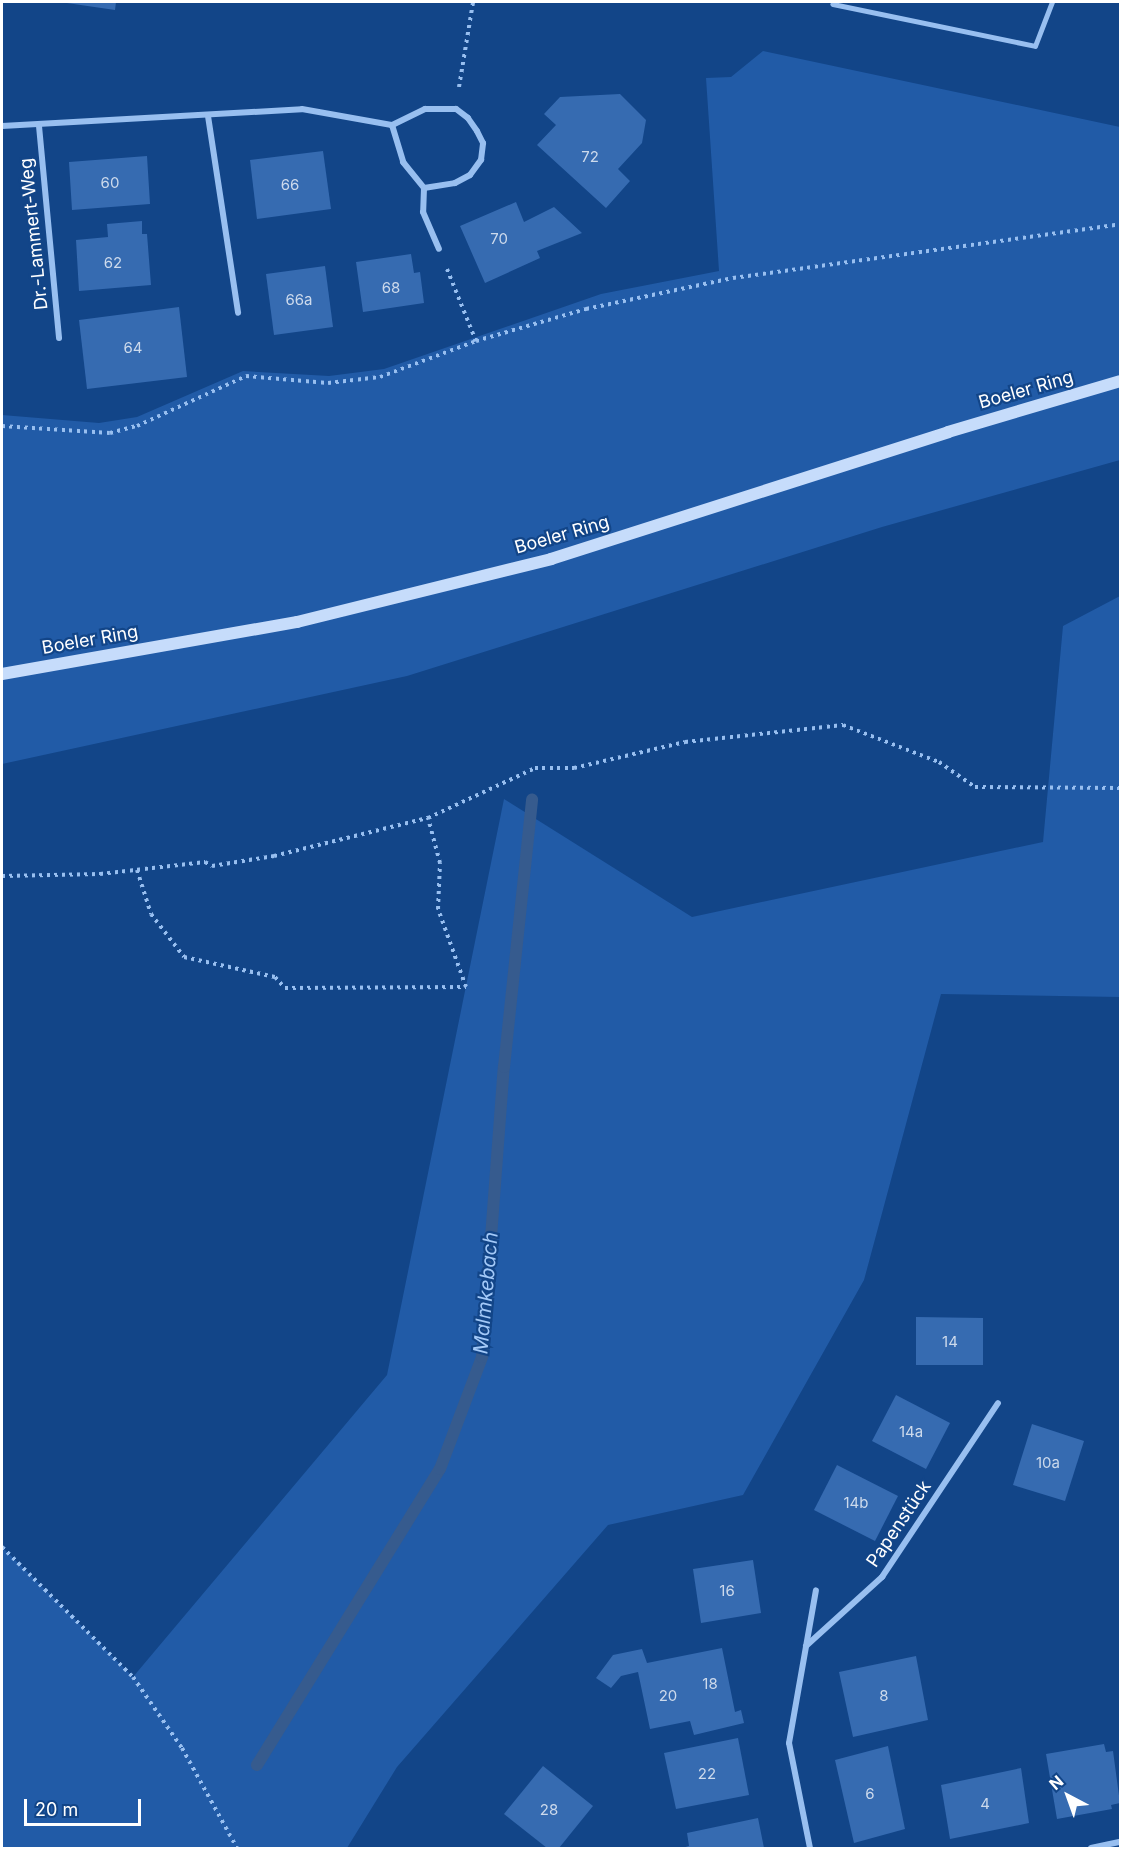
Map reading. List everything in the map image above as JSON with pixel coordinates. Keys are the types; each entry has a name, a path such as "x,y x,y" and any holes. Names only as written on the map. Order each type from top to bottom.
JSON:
{"main road":[{"name":"Boeler Ring","path":"2,674 297,622 551,559 948,432 1120,381"}],"street":[{"path":"2,126 39,126 302,110 392,125 425,109 456,109 468,118 483,143 481,160 470,175 455,183 424,188"},
{"path":"208,116 238,313"},
{"path":"392,125 403,162 424,188 423,212 439,249"},
{"name":"Dr.-Lammert-Weg","path":"39,126 59,338"},
{"name":"Papenstück","path":"806,1646 882,1577 998,1403"},
{"path":"810,1848 789,1743 816,1590"},
{"path":"1091,1848 1120,1842"}],"lane":[{"path":"834,2 833,4 1035,46 1052,2"}],"path":[{"path":"456,109 473,2"},
{"path":"2,426 110,433 137,426 246,376 328,383 371,378 477,341 586,309 733,278 1120,224"},
{"path":"439,249 477,341"},
{"path":"2,876 137,870 206,862 212,866 274,856 428,818 535,768 574,768 685,742 843,725 939,762 975,787 1120,788"},
{"path":"137,870 151,914 184,957 275,977 285,987 466,987 438,909 440,863 428,818"},
{"path":"2,1547 133,1677 182,1748 237,1848"}],"shaded area":[{"path":"763,51 1120,127 1120,460 882,527 407,676 2,764 2,415 99,423 137,417 243,371 329,376 384,369 601,294 719,271 706,78 731,77"},
{"path":"1120,596 1120,997 941,994 864,1280 743,1495 608,1525 397,1767 347,1848 2,1848 2,1547 133,1677 387,1375 504,799 692,917 1043,842 1063,626"}],"building":[{"path":"60,2 116,2 115,10"},
{"path":"620,94 646,120 642,143 618,169 630,181 606,208 537,145 556,125 544,114 560,97"},
{"path":"323,151 331,209 257,219 250,160"},
{"path":"147,156 150,204 72,210 69,162"},
{"path":"516,202 524,222 554,207 582,233 537,251 540,258 485,283 460,226"},
{"path":"142,221 142,234 147,234 151,285 79,291 76,240 108,237 107,224"},
{"path":"411,254 414,273 420,272 424,303 363,312 356,262"},
{"path":"325,266 333,327 274,335 266,274"},
{"path":"179,307 187,377 87,389 79,320"},
{"path":"916,1317 983,1318 983,1365 916,1365"},
{"path":"896,1395 950,1423 926,1469 872,1441"},
{"path":"1032,1424 1084,1441 1065,1501 1013,1485"},
{"path":"837,1465 898,1496 875,1541 814,1510"},
{"path":"753,1560 761,1613 701,1623 693,1569"},
{"path":"722,1648 735,1712 741,1710 744,1723 694,1735 690,1721 650,1729 638,1672 621,1676 611,1688 596,1678 613,1655 642,1649 647,1663"},
{"path":"916,1656 928,1720 853,1737 839,1672"},
{"path":"738,1738 749,1795 676,1809 664,1753"},
{"path":"1104,1744 1106,1752 1113,1751 1120,1803 1111,1805 1112,1809 1057,1819 1046,1754"},
{"path":"888,1746 905,1829 854,1843 835,1760"},
{"path":"543,1766 593,1806 559,1848 547,1848 504,1814"},
{"path":"1021,1768 1029,1823 950,1839 941,1785"},
{"path":"758,1818 764,1848 682,1848 689,1846 687,1833"}],"waterway":[{"name":"Malmkebach","path":"257,1765 440,1469 482,1357 504,1067 532,799"}]}
